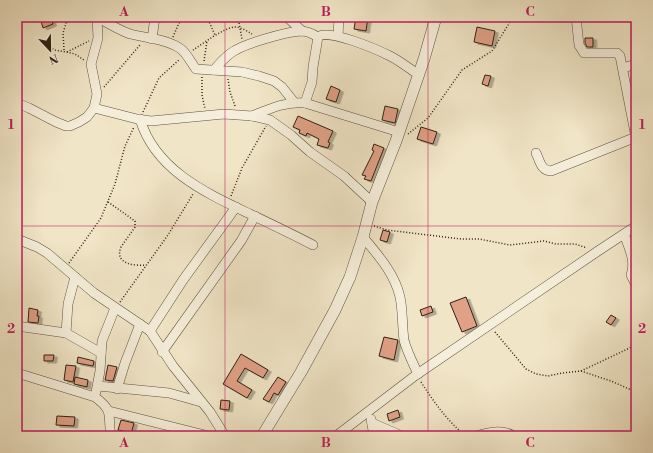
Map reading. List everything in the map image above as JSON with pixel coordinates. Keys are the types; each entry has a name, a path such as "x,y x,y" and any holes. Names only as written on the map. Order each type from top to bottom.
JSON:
{"street":[{"path":"17,104 29,108 66,126 79,122 87,117 94,108 97,94 91,64 98,38 97,17"},
{"path":"97,17 120,30 170,44 180,49 196,69 226,71 260,76 274,81 282,87 294,102"},
{"path":"149,38 154,17"},
{"path":"287,17 302,31"},
{"path":"338,36 339,17"},
{"path":"262,436 301,372 335,310 350,277 363,237 372,202 402,134 436,17"},
{"path":"536,153 542,168 551,172 636,137 620,56 617,53 587,54 581,50 579,45 576,17"},
{"path":"214,70 231,52 274,36 302,31 312,33 318,37"},
{"path":"318,37 320,35 327,34 357,42 391,56 419,74"},
{"path":"305,103 312,82 318,37"},
{"path":"623,68 636,64"},
{"path":"252,116 294,102 305,103 402,134"},
{"path":"94,108 151,121 224,114 252,116 270,120 292,135 310,152 344,176 372,202"},
{"path":"138,119 146,137 162,159 196,187 313,245"},
{"path":"150,331 232,205"},
{"path":"162,352 242,241 255,216"},
{"path":"336,436 417,375 636,226"},
{"path":"624,234 632,255 634,268 631,275 636,285"},
{"path":"363,237 375,250 393,277 401,302 404,339 417,375"},
{"path":"17,239 37,247 47,253 74,277 115,308 150,331 162,352 202,402 226,436"},
{"path":"66,333 68,304 74,277"},
{"path":"95,397 100,371 100,353 106,329 115,308"},
{"path":"118,389 125,363 140,324"},
{"path":"17,326 66,333 100,353"},
{"path":"17,373 95,397 109,411 209,436"},
{"path":"98,386 169,393 202,402"},
{"path":"109,411 111,436"},
{"path":"369,412 374,436"},
{"path":"372,423 402,436"},
{"path":"476,436 491,432 503,432 514,436"}],"path":[{"path":"64,51 63,33 68,17"},
{"path":"170,44 179,23 188,17"},
{"path":"207,17 215,36"},
{"path":"238,17 239,28 244,46"},
{"path":"402,134 428,118 462,70 492,51 513,17"},
{"path":"65,269 101,218 115,184 125,146 159,78 186,55 206,41 234,27 246,30 257,38 263,40"},
{"path":"67,52 98,38"},
{"path":"97,94 149,38"},
{"path":"206,41 202,95 207,116"},
{"path":"42,43 48,45 54,50 74,54 91,64"},
{"path":"226,71 228,85 234,100 237,116"},
{"path":"232,205 242,168 270,120"},
{"path":"115,308 172,229 196,187"},
{"path":"108,202 135,221 136,224 121,246 120,250 124,261 128,265 146,265"},
{"path":"366,224 387,230 461,239 479,239 510,245 537,241 556,244 575,244 598,251"},
{"path":"489,325 526,369 536,374 548,376 581,371 636,345"},
{"path":"581,371 611,381 636,392"},
{"path":"417,375 441,410 455,427 466,436"}],"building":[{"path":"51,17 53,24 43,28 41,21"},
{"path":"356,17 368,17 366,31 354,29"},
{"path":"477,27 495,31 492,46 474,42"},
{"path":"585,38 593,38 593,47 587,47"},
{"path":"485,75 491,76 488,86 482,84"},
{"path":"331,86 340,90 336,102 326,99"},
{"path":"385,106 398,109 395,123 382,120"},
{"path":"298,116 333,131 328,142 330,143 328,148 317,145 319,139 307,133 306,136 299,133 300,130 293,127"},
{"path":"421,127 437,132 433,144 417,139"},
{"path":"374,144 384,148 371,181 364,179 366,176 362,175 374,151 372,150"},
{"path":"383,230 390,232 387,242 380,240"},
{"path":"466,297 477,326 462,332 450,303"},
{"path":"431,306 433,312 422,316 420,310"},
{"path":"29,308 38,310 38,323 28,322"},
{"path":"611,315 616,318 611,325 606,322"},
{"path":"384,337 398,340 394,360 379,356"},
{"path":"241,354 268,370 263,378 245,368 237,381 252,390 247,398 223,384"},
{"path":"44,355 54,355 53,361 44,361"},
{"path":"78,357 94,361 93,366 77,363"},
{"path":"66,365 76,366 73,382 64,380"},
{"path":"108,365 117,367 113,381 105,380"},
{"path":"75,377 88,380 87,387 74,384"},
{"path":"278,377 286,382 278,395 274,393 269,402 263,399"},
{"path":"221,400 230,401 229,410 220,409"},
{"path":"398,410 400,417 389,421 387,414"},
{"path":"57,416 75,417 74,426 56,425"},
{"path":"121,420 134,423 131,434 129,433 128,435 122,433 123,431 118,430"}]}
